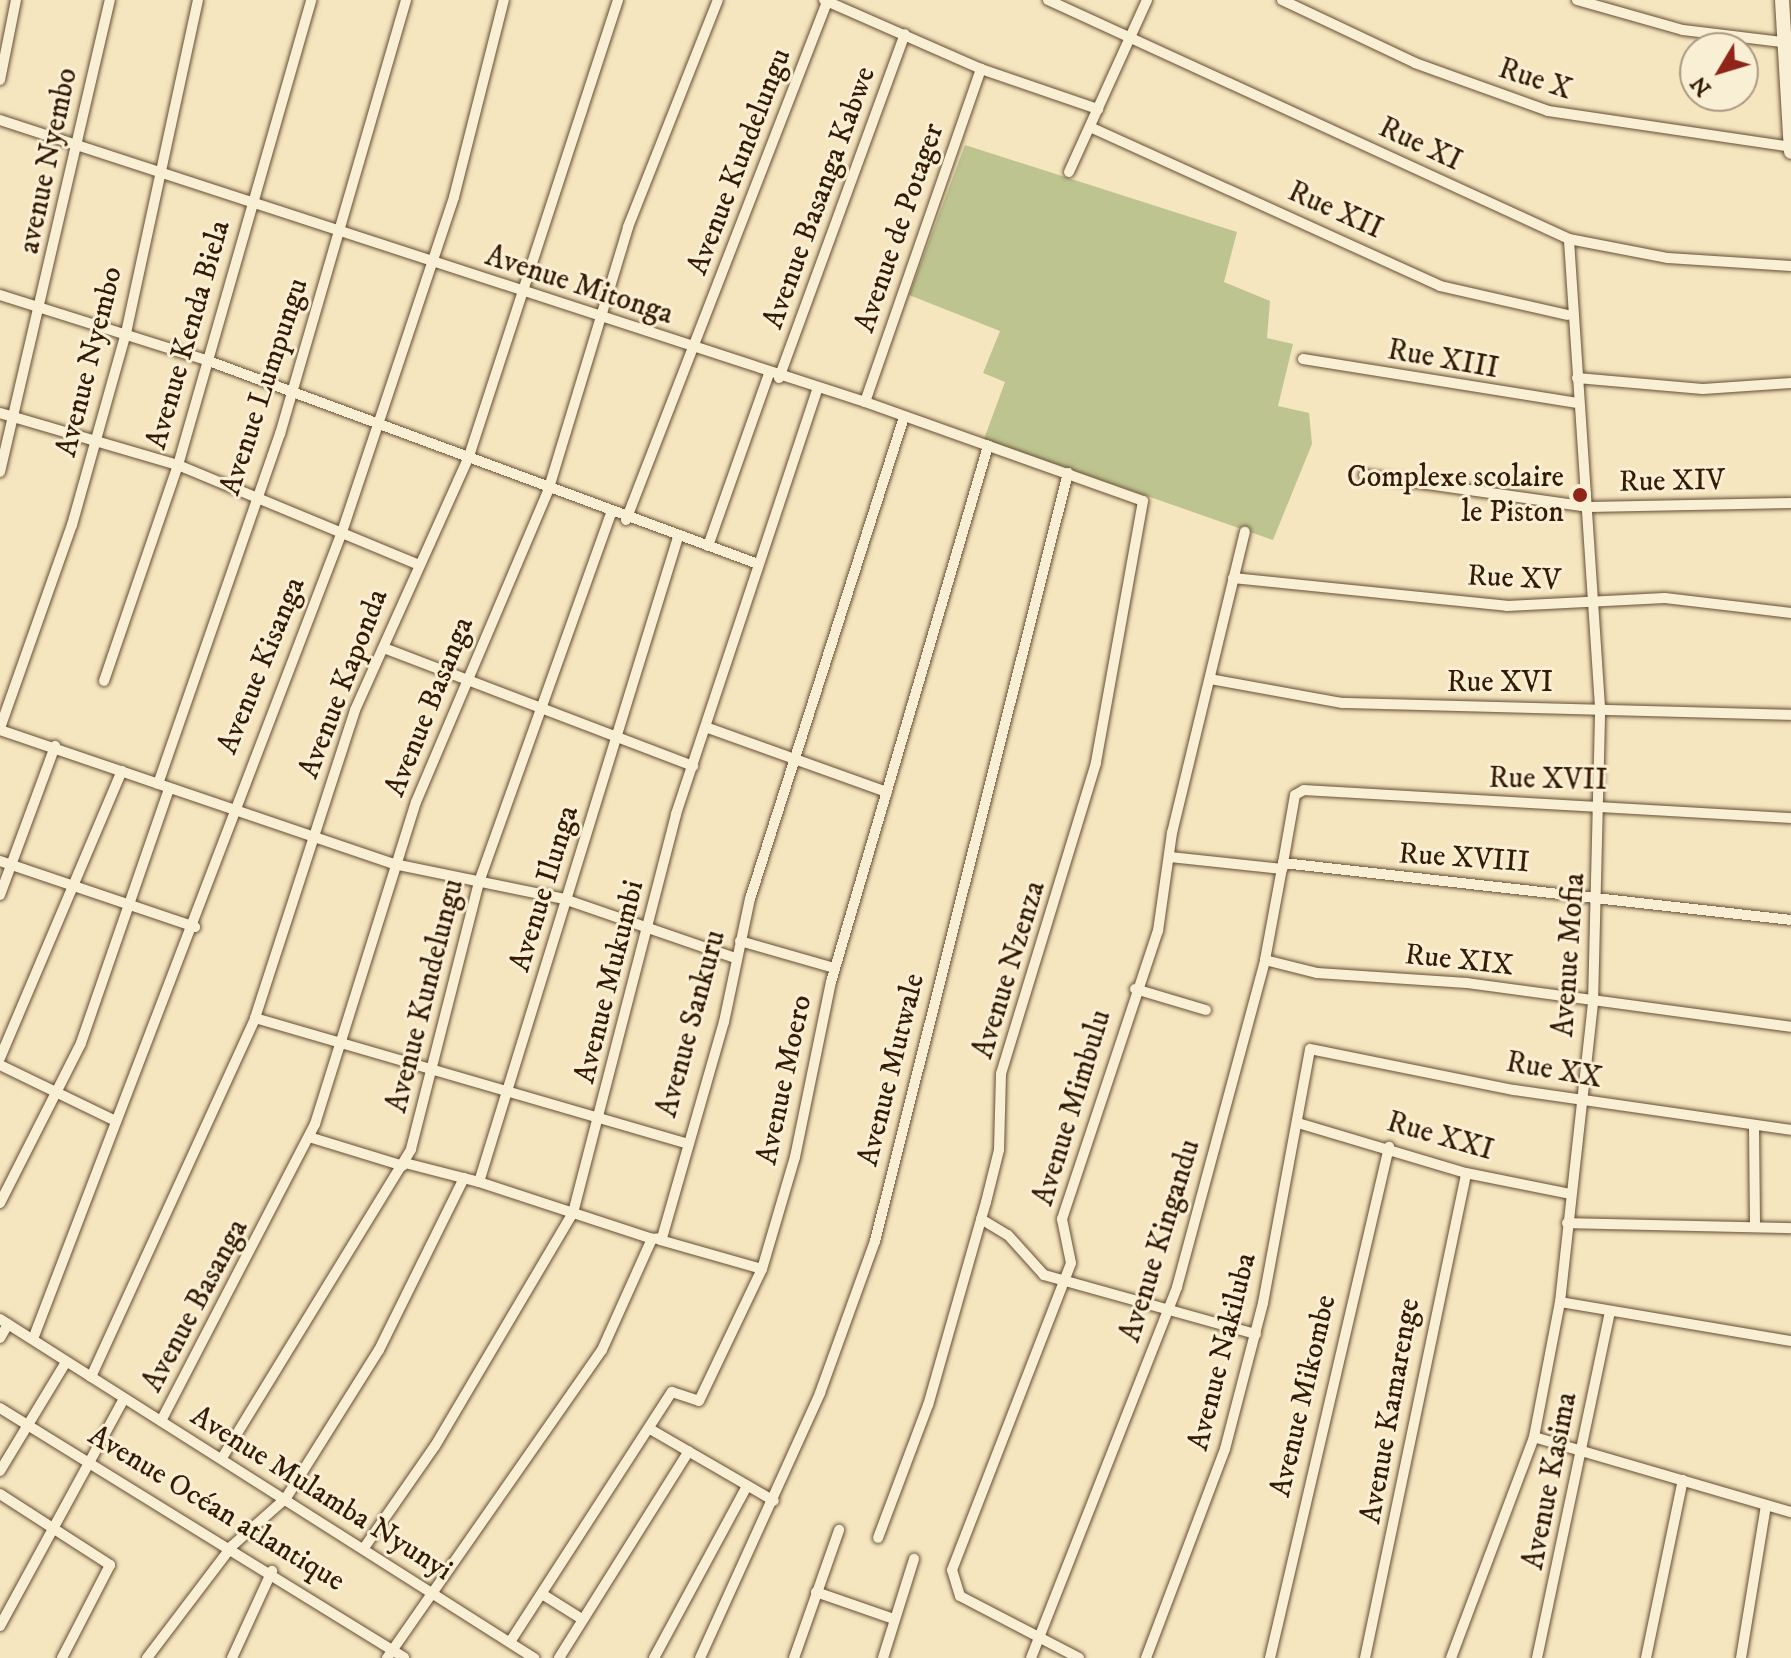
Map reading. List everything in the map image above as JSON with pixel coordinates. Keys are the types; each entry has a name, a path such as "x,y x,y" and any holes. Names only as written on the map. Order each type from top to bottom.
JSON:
{"street":[{"path":"0,80 16,0"},
{"name":"avenue Nyembo","path":"0,472 42,306 74,147 110,0"},
{"name":"Avenue Nyembo","path":"0,729 96,439 126,333 155,175 198,0"},
{"name":"Avenue Kenda Biela","path":"104,681 178,465 311,0"},
{"name":"Avenue Lumpungu","path":"158,784 292,392 406,0"},
{"name":"Avenue Kisanga","path":"33,1339 116,1121 195,927 233,809 342,532 431,264 504,0"},
{"name":"Avenue Kaponda","path":"91,1377 255,1018 312,836 417,564 469,456 519,292 618,0"},
{"name":"Avenue Basanga","path":"161,1421 309,1137 341,1043 394,864 548,491 604,317 628,227 718,0"},
{"name":"Rue XI","path":"1048,0 1569,239 1668,258 1791,266"},
{"path":"1069,172 1147,0"},
{"name":"Rue X","path":"1282,0 1415,63 1548,111 1791,149"},
{"path":"1577,0 1683,30 1788,43"},
{"path":"1782,0 1788,43 1791,149"},
{"path":"826,1 981,69 1098,109"},
{"name":"Avenue Kundelungu","path":"626,520 826,1"},
{"name":"Avenue Basanga Kabwe","path":"774,376 905,34"},
{"name":"Avenue de Potager","path":"865,402 981,69"},
{"name":"Avenue Mitonga","path":"0,120 155,175 252,200 431,264 604,317 774,376 865,402 1143,501"},
{"name":"Rue XII","path":"1090,127 1440,286 1568,315"},
{"name":"Avenue Mofia","path":"1451,1658 1534,1437 1560,1302 1593,1003 1601,895 1600,707 1589,507 1568,315 1569,239"},
{"path":"0,295 206,360 469,456 548,491 626,520 758,564"},
{"name":"Rue XIII","path":"1303,359 1577,403"},
{"path":"708,546 774,376"},
{"path":"1577,378 1703,389 1791,383"},
{"name":"Avenue Mukumbi","path":"364,1548 443,1434 573,1213 602,1115 647,924 693,766 818,388"},
{"path":"0,413 178,465 417,564"},
{"name":"Avenue Sankuru","path":"390,1654 430,1590 602,1350 656,1240 724,1022 735,958 793,758 904,417"},
{"name":"Avenue Moero","path":"510,1642 673,1391 699,1401 762,1269 795,1157 834,968 988,446"},
{"name":"Avenue Mutwale","path":"700,1658 774,1501 875,1241 1068,473"},
{"name":"Rue XIV","path":"1364,475 1589,507 1791,503"},
{"name":"Avenue Nzenza","path":"878,1538 928,1405 999,1150 1001,1074 1096,763 1143,501"},
{"name":"Avenue Kundelungu","path":"222,1458 404,1164 432,1069 479,882 611,514"},
{"name":"Avenue Mimbulu","path":"1079,1658 960,1596 952,1570 1074,1252 1062,1219 1135,989 1158,931 1170,857 1245,532"},
{"name":"Avenue Ilunga","path":"479,1182 512,1089 564,899 678,537"},
{"name":"Rue XV","path":"1233,578 1507,606 1594,605 1665,598 1791,613"},
{"path":"384,648 467,682 541,705 693,766"},
{"name":"Rue XVI","path":"1210,679 1342,703 1600,707 1791,715"},
{"path":"708,728 887,792"},
{"path":"0,729 394,864 564,899 647,924 735,958"},
{"path":"0,895 55,746"},
{"path":"0,1058 122,771"},
{"path":"0,1203 81,1043 169,789"},
{"name":"Rue XVII","path":"1304,790 1791,818"},
{"name":"Avenue Kingandu","path":"1031,1658 1166,1313 1265,960 1295,795 1304,790"},
{"path":"1170,857 1283,866"},
{"path":"0,861 76,883 195,927"},
{"name":"Rue XVIII","path":"1283,866 1601,895 1791,920"},
{"path":"740,941 834,968"},
{"name":"Rue XIX","path":"1265,960 1317,973 1467,983 1593,1003 1791,1027"},
{"path":"1135,989 1206,1010"},
{"path":"255,1018 602,1115 684,1143"},
{"name":"Rue XX","path":"1311,1048 1581,1101 1791,1130"},
{"name":"Avenue Nakiluba","path":"1146,1658 1197,1537 1256,1334 1311,1048"},
{"path":"0,1065 116,1121"},
{"name":"Rue XXI","path":"1298,1123 1389,1147 1466,1173 1570,1194"},
{"path":"1754,1127 1755,1227"},
{"path":"309,1137 479,1182 656,1240 762,1269"},
{"name":"Avenue Mikombe","path":"1270,1658 1389,1147"},
{"name":"Avenue Kamarenge","path":"1365,1658 1466,1173"},
{"path":"147,1658 232,1546 286,1498 379,1350 464,1178"},
{"path":"981,1219 1008,1235 1033,1268 1062,1282 1166,1313 1256,1334"},
{"path":"1567,1223 1791,1228"},
{"path":"1560,1302 1791,1341"},
{"name":"Avenue Kasima","path":"1537,1658 1610,1312"},
{"path":"0,1338 4,1322"},
{"name":"Avenue Mulamba Nyunyi","path":"4,1322 534,1658"},
{"path":"0,1471 66,1362"},
{"path":"0,1626 48,1527 124,1399"},
{"name":"Avenue Océan atlantique","path":"0,1408 232,1546 390,1654 404,1658"},
{"path":"650,1429 774,1501"},
{"path":"1534,1437 1791,1512"},
{"path":"559,1658 689,1451"},
{"path":"1646,1658 1683,1480"},
{"path":"654,1658 747,1486"},
{"path":"0,1494 111,1567 62,1658"},
{"path":"1741,1658 1766,1505"},
{"path":"794,1658 839,1530"},
{"path":"883,1658 914,1559"},
{"path":"232,1658 272,1571"},
{"path":"816,1592 894,1619"},
{"path":"542,1594 582,1619"}],"green space":[{"path":"965,145 1237,232 1224,282 1270,301 1267,338 1293,344 1278,406 1309,413 1312,444 1273,540 984,439 1005,382 983,373 1000,331 909,295"}],"place":[{"name":"Complexe scolaire le Piston","path":"1580,495"}]}
